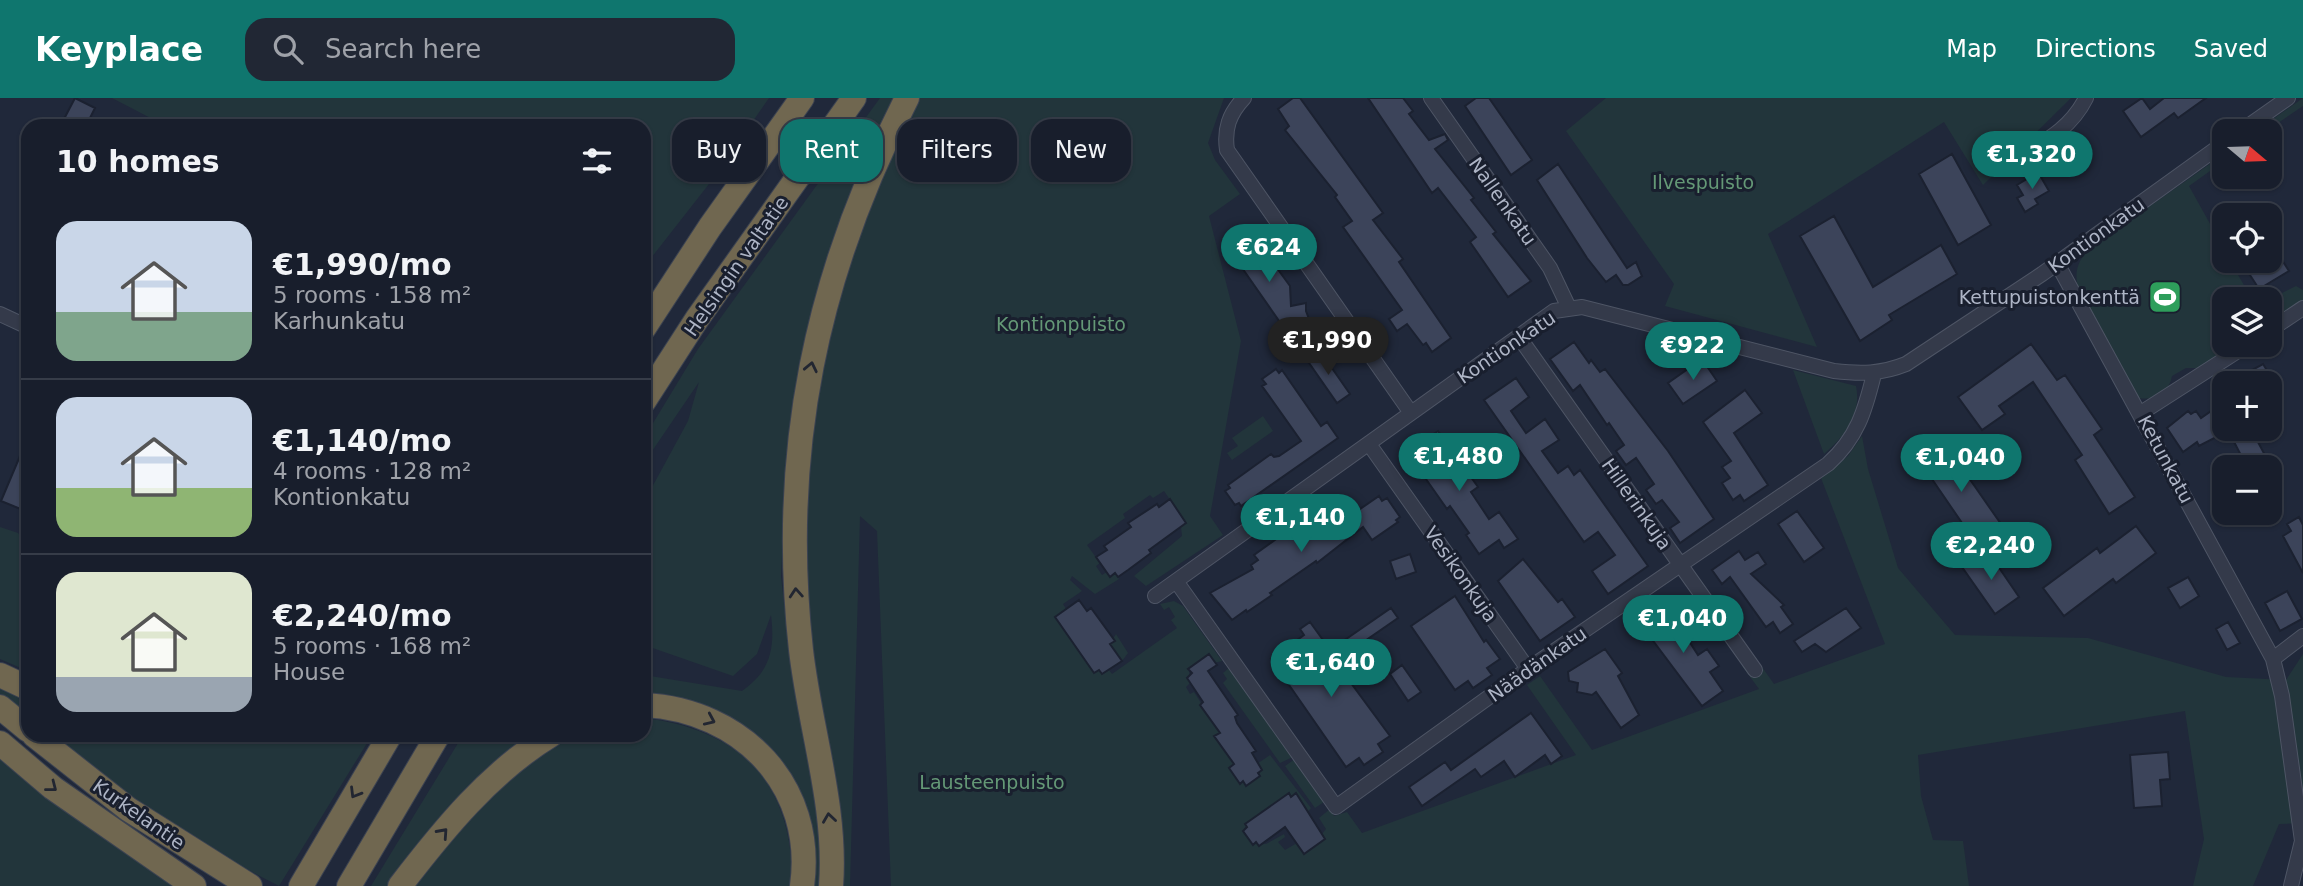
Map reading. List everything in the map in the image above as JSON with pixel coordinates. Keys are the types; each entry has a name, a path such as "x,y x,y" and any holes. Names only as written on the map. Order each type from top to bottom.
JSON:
{"highway":[{"path":"651,317 710,227 802,98"},
{"name":"Helsingin valtatie","path":"651,390 697,319 854,98"},
{"path":"831,886 831,837 804,682 798,622 793,511 796,458 807,388 834,274 857,207 907,98"},
{"path":"651,292 710,227"},
{"path":"0,675 21,685"},
{"path":"651,706 678,709 711,720 741,738 768,764 788,791 800,824 804,858 802,886"},
{"path":"0,708 21,724"},
{"name":"Kurkelantie","path":"43,742 128,809 250,886"},
{"path":"302,886 386,742"},
{"path":"349,886 434,742"},
{"path":"400,886 438,838 493,780 542,742"},
{"name":"Kurkelantie","path":"0,743 52,788 194,886"}],"street":[{"path":"1244,98 1228,120 1225,135 1227,150 1411,413"},
{"name":"Nallenkatu","path":"1431,98 1550,268 1569,307"},
{"path":"2018,158 2063,129 2076,116 2086,98"},
{"path":"2258,119 2288,98"},
{"name":"Kontionkatu","path":"1155,596 1554,312 1569,307 1582,307 1834,371 1874,374 1906,364 2057,263 2212,153"},
{"name":"Ketunkatu","path":"2057,263 2273,659 2282,696 2302,841 2291,886"},
{"path":"2282,322 2303,308"},
{"path":"0,314 21,324"},
{"name":"Hillerinkuja","path":"1519,337 1755,670"},
{"path":"2141,413 2228,357"},
{"name":"Näädänkatu","path":"1176,582 1336,807 1528,669 1735,530 1840,453 1860,425 1874,374"},
{"name":"Vesikonkuja","path":"1369,444 1528,669"},
{"path":"2273,659 2303,636"}],"green space":[{"path":"112,98 769,98 754,119 672,119 672,182 710,182 651,258 651,119 152,119"},
{"path":"880,98 898,98 883,141 883,119 865,119"},
{"path":"920,98 1224,98 1208,143 1215,160 1240,194 1209,216 1241,341 1210,516 1223,535 1146,586 1134,576 1182,536 1181,527 1186,523 1164,491 1153,498 1150,495 1123,514 1125,518 1087,545 1100,563 1096,566 1102,575 1107,572 1110,577 1115,573 1119,579 1095,594 1072,576 1070,580 1082,591 1063,604 1066,609 1055,617 1061,625 1066,622 1067,634 1094,673 1099,670 1103,674 1109,670 1112,674 1177,628 1171,620 1175,617 1169,607 1164,610 1160,604 1174,601 1183,606 1222,661 1189,669 1190,683 1186,687 1190,694 1194,692 1220,733 1215,737 1234,764 1229,768 1239,783 1243,781 1246,786 1260,776 1257,764 1270,755 1311,808 1306,814 1296,794 1291,797 1289,794 1243,831 1253,844 1266,844 1284,834 1285,837 1278,842 1285,850 1297,843 1305,853 1325,839 1322,834 1326,829 1319,818 1330,809 1334,816 1347,812 1362,833 1576,755 1527,685 1540,676 1592,750 1759,689 1742,666 1755,657 1774,684 1885,644 1821,478 1848,456 1862,436 1868,469 1898,568 1955,635 2088,638 2226,677 2286,680 2303,654 2303,823 2279,824 2253,886 2193,886 2204,839 2185,711 1918,755 1921,796 1933,840 1963,841 1969,886 891,886 877,531 860,516 850,886 841,886 844,862 838,803 807,617 803,566 815,400 845,270 897,143 897,182 1017,182 1017,119 909,119"},
{"name":"Ilvespuisto","path":"1606,98 2071,98 1983,185 1944,122 1768,234 1817,347 1665,306 1674,284 1566,131"},
{"path":"2303,98 2303,106 2282,120 2273,119"},
{"path":"2212,162 2212,170 2189,186 2212,227 2212,273 2237,273 2245,287 2212,287 2212,357 2220,357 2200,368 2186,368 2172,376 2168,387 2155,397 2138,398 2079,290 2078,266 2092,247"},
{"path":"819,182 869,182 796,391 786,474 781,576 791,669 814,776 823,886 812,886 801,809 795,785 785,766 771,751 731,727 651,698 651,676 742,691 765,667 772,638 771,615 757,654 733,676 651,647 651,489 688,421 699,382 651,453 651,426 698,349"},
{"path":"2296,286 2303,290 2303,302 2282,317 2282,293"},
{"path":"1793,370 1856,386 1856,406 1850,424 1824,454"},
{"path":"1263,416 1273,431 1232,460 1227,453 1238,446 1232,438"},
{"path":"0,527 18,533 21,537 21,668 0,659"},
{"path":"1116,634 1128,653 1122,661 1110,644"},
{"path":"1230,667 1293,757 1280,763 1223,683 1227,679 1223,673"},
{"path":"0,684 21,693 21,714 0,697"},
{"path":"651,719 709,735 735,750 756,769 772,792 784,819 790,850 792,886 411,886 505,780 557,742 651,742"},
{"path":"57,742 368,742 279,886 174,831"},
{"path":"459,742 524,742 390,886 371,886"},
{"path":"0,756 174,886 0,886"},
{"path":"1295,759 1324,802 1315,808 1285,766"}],"building":[{"path":"75,98 95,108 90,119 64,119"},
{"path":"1293,98 1300,98 1383,213 1373,220 1403,259 1399,262 1451,338 1432,352 1407,324 1397,331 1389,319 1402,310 1343,227 1352,221 1335,197 1337,195 1285,130 1289,126 1278,109"},
{"path":"1368,98 1403,98 1413,111 1409,114 1429,140 1445,134 1448,140 1435,149 1474,198 1471,200 1496,232 1493,234 1531,281 1508,297 1470,242 1476,237 1438,188 1432,193"},
{"path":"1476,98 1489,98 1532,160 1511,175 1465,106"},
{"path":"2142,98 2150,109 2164,98 2206,98 2178,118 2174,113 2141,137 2123,111"},
{"path":"1952,154 1991,225 1958,245 1919,174"},
{"path":"1558,164 1627,268 1636,262 1642,276 1628,285 1623,285 1616,275 1606,282 1587,258 1537,180"},
{"path":"2038,172 2049,191 2035,199 2038,204 2025,212 2017,198 2023,195 2017,185"},
{"path":"1834,216 1873,287 1941,245 1957,274 1889,315 1892,320 1860,341 1800,236"},
{"path":"1246,230 1256,240 1264,242 1257,255 1274,264 1290,286 1291,306 1306,303 1311,324 1291,338 1226,245"},
{"path":"2282,260 2289,271 2262,287 2258,287 2249,273 2282,273"},
{"path":"1574,342 1589,363 1591,360 1600,372 1605,369 1668,451 1714,519 1680,543 1670,528 1679,522 1662,500 1656,504 1646,490 1654,484 1636,458 1626,465 1616,451 1624,445 1609,423 1607,425 1580,385 1573,391 1550,359"},
{"path":"2031,344 2057,380 2065,375 2102,429 2094,435 2135,497 2109,514 2075,460 2082,455 2033,382 1999,406 2005,414 1982,430 1958,397"},
{"path":"1320,351 1350,394 1337,403 1307,360"},
{"path":"1702,359 1717,381 1683,404 1668,383"},
{"path":"2263,364 2267,371 2250,371"},
{"path":"1276,369 1279,373 1282,370 1321,426 1327,422 1338,438 1241,506 1239,503 1235,505 1225,491 1230,488 1228,485 1271,454 1274,457 1279,456 1301,441 1262,386 1266,384 1262,379"},
{"path":"1516,378 1529,397 1511,411 1526,433 1545,419 1559,440 1542,451 1558,473 1568,466 1574,475 1580,470 1648,566 1608,594 1592,571 1615,555 1598,532 1584,542 1484,400"},
{"path":"1745,390 1762,413 1734,433 1768,485 1744,501 1740,495 1733,500 1722,483 1730,478 1722,467 1731,461 1703,422"},
{"path":"2212,410 2212,439 2199,446 2197,442 2183,452 2167,428 2188,411 2191,414 2196,411 2201,418"},
{"path":"1438,431 1478,487 1471,492 1489,519 1499,512 1518,539 1504,548 1499,540 1479,554 1466,535 1469,533 1450,506 1447,509 1407,452"},
{"path":"2234,441 2257,441 2265,455 2241,455"},
{"path":"1946,445 2001,524 1975,542 1921,463"},
{"path":"21,454 21,509 1,501"},
{"path":"1379,496 1382,501 1387,498 1400,517 1396,520 1398,522 1372,540 1363,527 1247,612 1246,610 1232,620 1210,593 1253,569 1251,565 1258,560 1254,555 1286,532 1289,538 1296,533 1299,536 1337,504 1347,518"},
{"path":"1170,499 1186,523 1149,550 1151,553 1128,570 1118,577 1115,573 1110,577 1096,557 1107,550 1104,546 1131,527 1128,523 1157,504 1159,507"},
{"path":"1797,511 1824,548 1804,562 1778,524"},
{"path":"2299,517 2303,525 2303,573 2283,536 2291,531 2287,524"},
{"path":"2136,526 2156,553 2116,583 2113,579 2064,616 2043,588 2097,548 2100,553"},
{"path":"1987,550 2019,597 1995,614 1962,567"},
{"path":"1739,551 1745,560 1758,552 1766,564 1751,574 1784,605 1781,607 1793,624 1780,633 1773,622 1766,627 1730,577 1722,584 1712,570"},
{"path":"1410,554 1416,572 1396,579 1390,561"},
{"path":"1523,559 1558,602 1562,599 1575,617 1540,641 1498,581"},
{"path":"2188,577 2199,596 2180,608 2168,588"},
{"path":"2287,591 2302,619 2280,631 2265,603"},
{"path":"1455,596 1484,642 1486,640 1500,659 1487,668 1492,675 1473,688 1468,681 1455,690 1411,626"},
{"path":"1079,600 1087,611 1091,608 1115,641 1110,644 1122,661 1102,674 1099,670 1094,673 1055,617"},
{"path":"1661,607 1665,612 1669,610 1698,655 1707,649 1719,666 1710,672 1723,691 1702,706 1639,622"},
{"path":"1391,608 1398,618 1346,654 1339,644"},
{"path":"1846,608 1861,628 1826,652 1815,644 1802,652 1794,641"},
{"path":"1310,622 1328,647 1326,649 1390,736 1378,744 1383,752 1364,765 1359,758 1346,767 1271,659 1304,635 1300,629"},
{"path":"2228,622 2240,643 2227,650 2216,629"},
{"path":"1605,649 1622,673 1618,676 1639,715 1621,728 1596,692 1592,695 1577,692 1578,683 1569,681 1568,672"},
{"path":"1209,654 1217,665 1208,671 1238,715 1235,717 1237,723 1256,751 1252,753 1262,770 1258,773 1260,776 1246,786 1243,781 1240,784 1229,768 1234,764 1214,736 1220,733 1200,705 1203,702 1187,678 1192,673 1188,669"},
{"path":"1402,665 1421,692 1408,701 1390,674"},
{"path":"1531,713 1562,756 1551,764 1545,755 1515,777 1504,761 1481,777 1475,769 1422,806 1409,787 1445,762 1451,770"},
{"path":"2168,752 2170,779 2160,780 2162,806 2134,808 2130,755"},
{"path":"1289,793 1291,797 1296,793 1325,839 1304,854 1285,827 1259,846 1256,842 1253,845 1243,831 1247,827 1245,824"}],"place":[{"name":"Kettupuistonkenttä","path":"2165,297"}],"park label":[{"name":"Kontionpuisto","path":"1061,324"},
{"name":"Lausteenpuisto","path":"992,782"}]}
